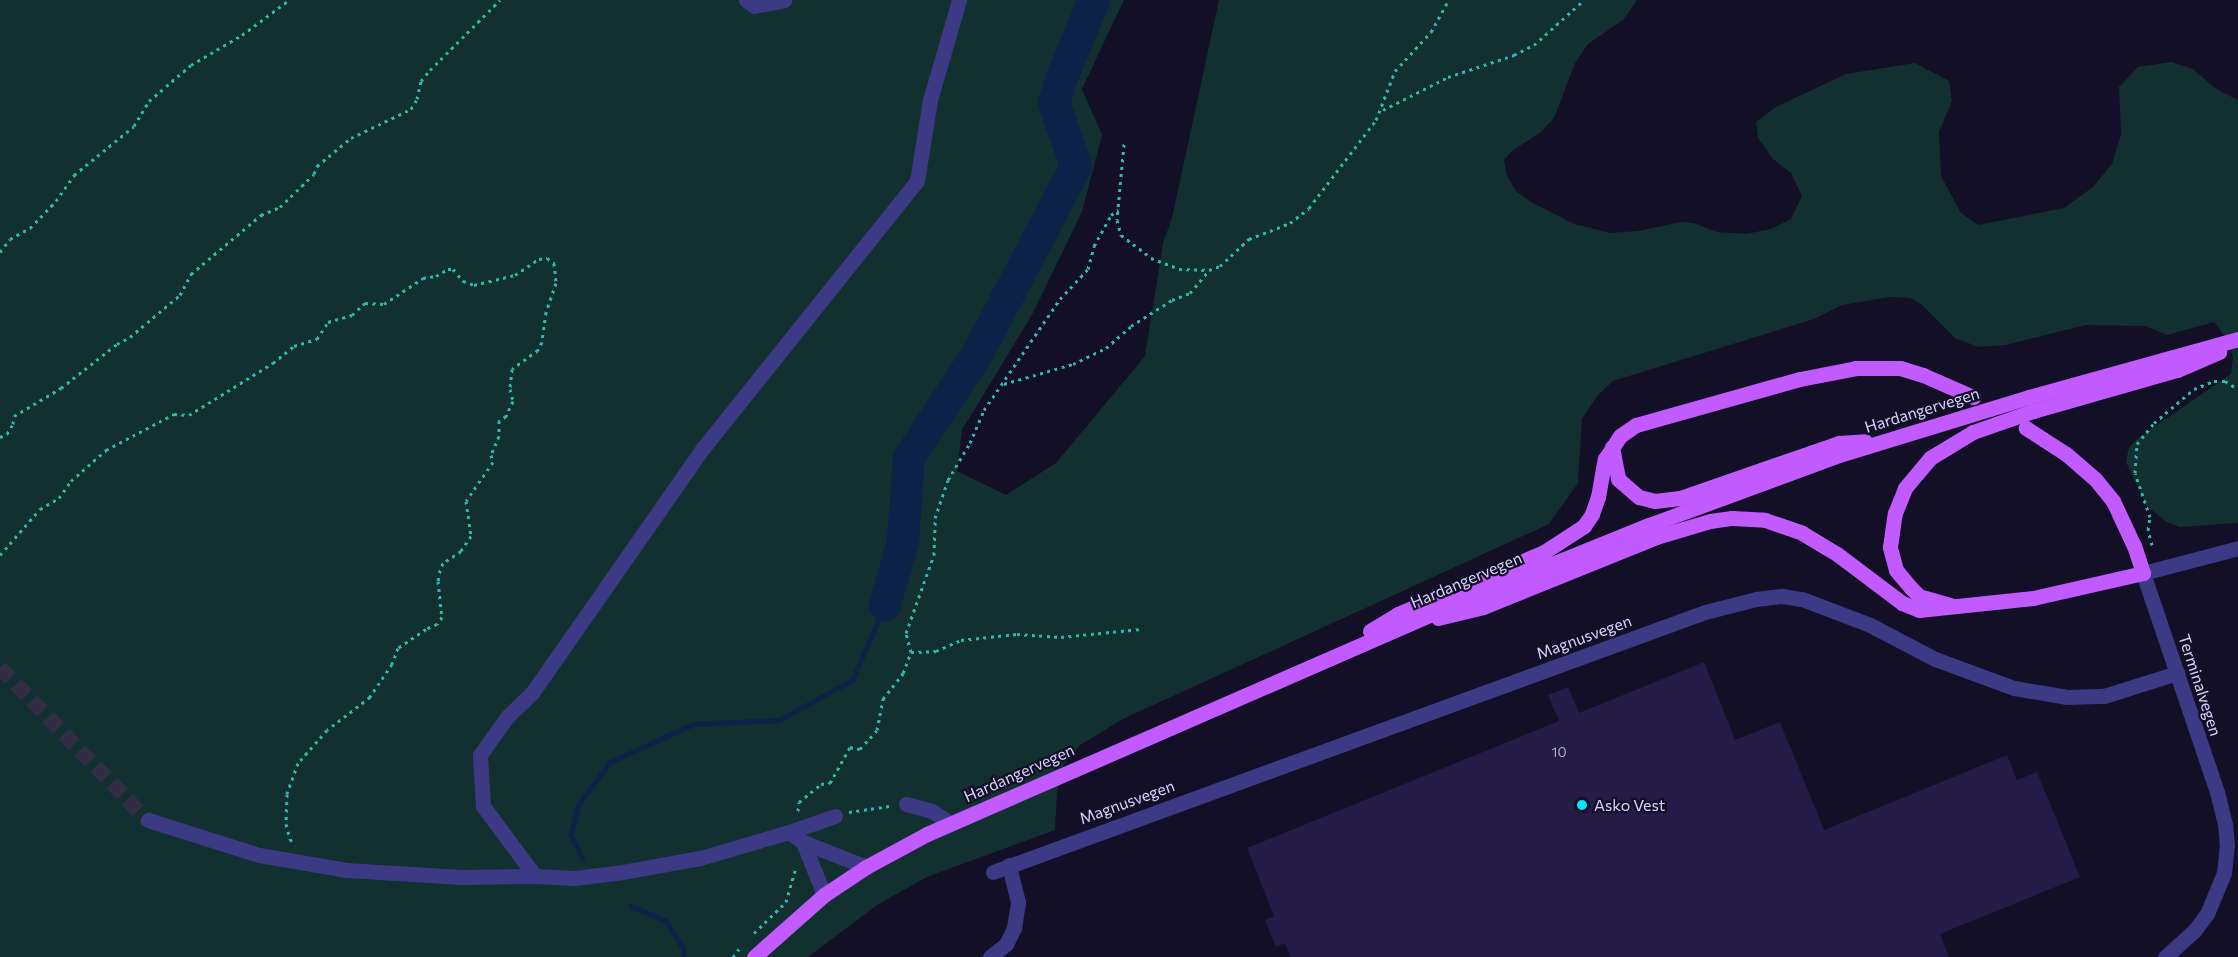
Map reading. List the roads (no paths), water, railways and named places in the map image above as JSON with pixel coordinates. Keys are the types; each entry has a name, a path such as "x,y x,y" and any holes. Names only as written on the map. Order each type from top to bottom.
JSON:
{"main road":[{"name":"Hardangervegen","path":"754,957 824,895 866,867 950,823 1314,663 1649,525 1886,440 2116,372 2238,339"},
{"path":"1953,606 1919,596 1902,580 1892,559 1890,536 1905,488 1930,458 1973,432 2033,411 2177,370 2238,344"},
{"path":"1314,663 1398,614 1544,552 1565,540 1584,526 1592,514 1598,498 1605,459 1612,447 1624,432 1654,418 1829,372 1856,368 1900,368 1923,375 1973,397"},
{"path":"1408,624 1483,607 1656,537 1710,521 1732,518 1765,520 1802,533 1837,554 1902,603 1919,610 2065,593 2143,573 2134,546 2113,501 2095,478 2066,454 2026,428"},
{"path":"1612,447 1618,479 1639,497 1655,501 1680,498 1839,442 1886,440"}],"lane":[{"path":"747,0 754,6 784,0"},
{"path":"535,876 483,806 480,755 507,717 532,693 703,448 917,181 930,100 959,0"},
{"path":"2143,573 2238,548"},
{"name":"Terminalvegen","path":"2143,573 2217,792 2225,824 2227,846 2224,873 2207,914 2194,931 2165,957"},
{"name":"Magnusvegen","path":"993,872 1705,612 1756,599 1782,597 1802,599 1870,625 1935,659 2014,688 2067,697 2104,696 2177,673"},
{"path":"906,804 932,811 950,823"},
{"path":"148,820 259,855 346,870 462,877 574,878 700,858 835,816"},
{"path":"789,832 803,842 866,867"},
{"path":"803,842 824,895"},
{"path":"990,957 1006,944 1014,928 1018,902 1009,865"}],"waterway":[{"path":"885,605 903,541 909,458 978,353 1076,166 1054,103 1062,77 1094,0"},
{"path":"582,858 571,835 578,805 610,762 693,724 779,720 852,680 885,605"},
{"path":"631,906 666,921 684,950 683,957"}],"tunnel":[{"path":"0,667 148,820"}],"place":[{"name":"Asko Vest","path":"1582,805"}]}
